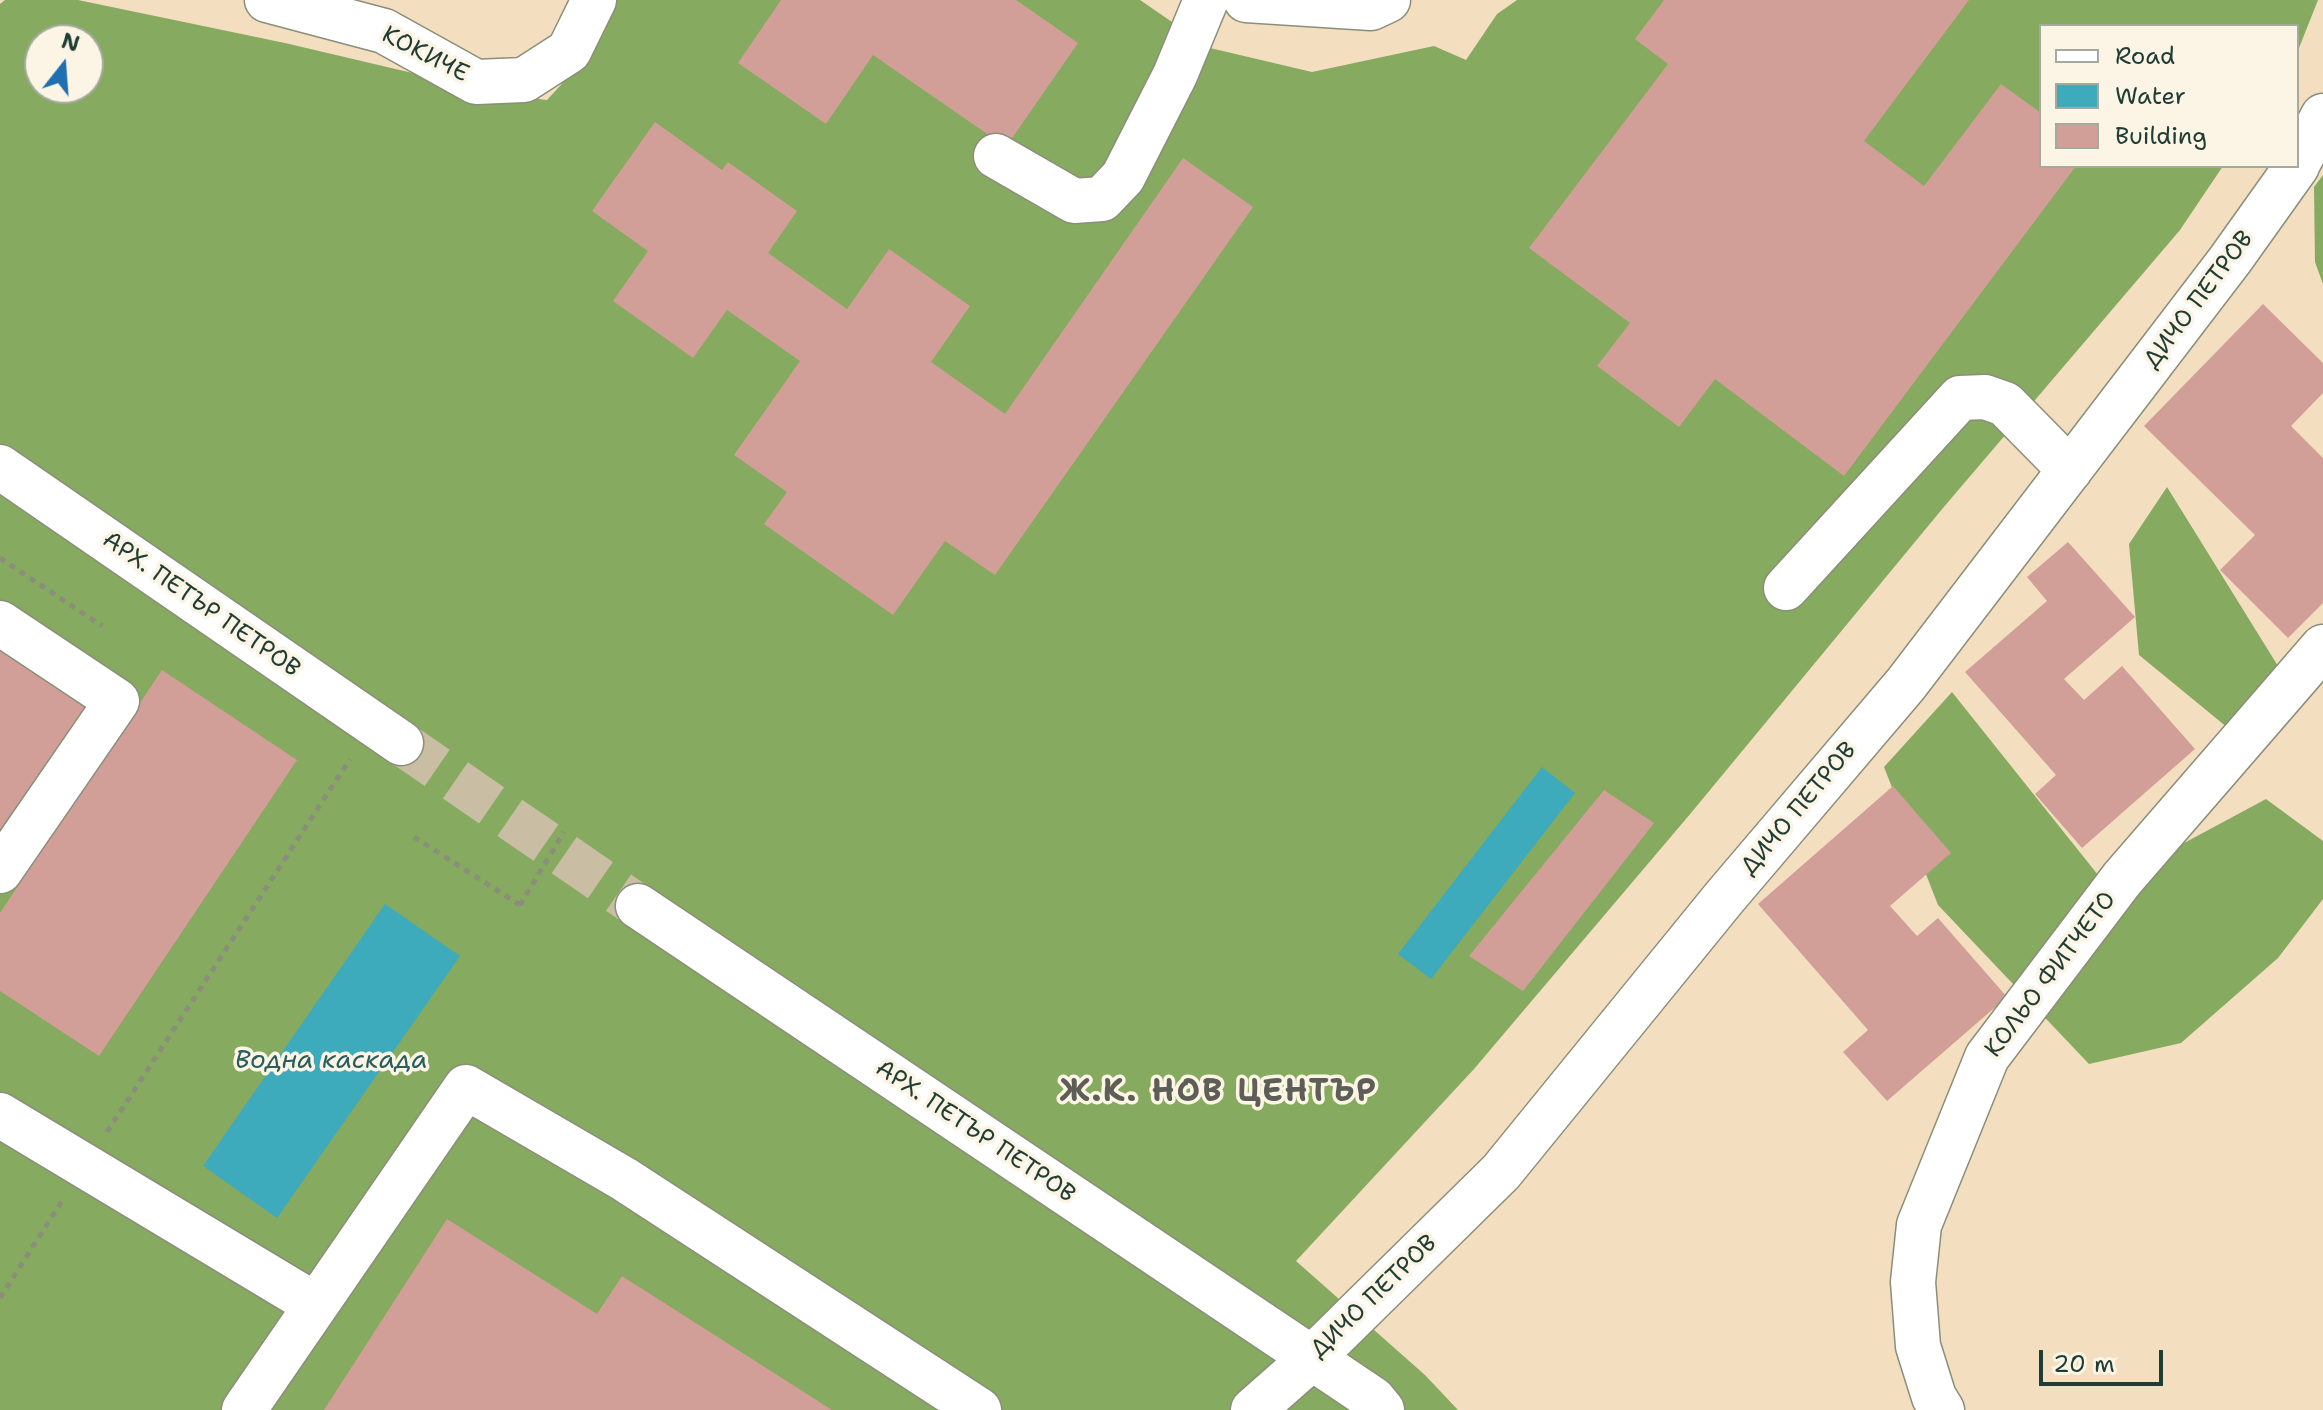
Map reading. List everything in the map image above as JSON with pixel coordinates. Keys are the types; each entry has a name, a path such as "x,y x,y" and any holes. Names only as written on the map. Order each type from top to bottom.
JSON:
{"street":[{"name":"КОКИЧЕ","path":"267,0 384,31 476,82 524,80 569,51 594,0"},
{"path":"996,156 1074,201 1102,199 1123,177 1175,75 1206,0"},
{"path":"1246,0 1371,8 1388,0"},
{"name":"ДИЧО ПЕТРОВ","path":"2299,162 2323,116"},
{"name":"ДИЧО ПЕТРОВ","path":"1253,1410 1312,1358 1501,1172 1724,898 1906,684 2230,260 2296,168"},
{"path":"1786,588 1960,398 1985,397 2005,404 2070,470"},
{"name":"АРХ. ПЕТЪР ПЕТРОВ","path":"0,467 387,734"},
{"path":"0,623 117,701 0,871"},
{"name":"КОЛЬО ФИТЧЕТО","path":"1942,1410 1934,1397 1918,1346 1913,1282 1919,1225 1987,1057 2122,879 2323,647"},
{"name":"АРХ. ПЕТЪР ПЕТРОВ","path":"638,906 1373,1399 1382,1410"},
{"path":"244,1410 466,1087 624,1179 979,1410"},
{"path":"0,1115 316,1305"}],"path":[{"path":"0,558 102,626"},
{"path":"0,1298 85,1166 387,734"},
{"path":"414,837 520,905 564,832"}],"green space":[{"path":"5,0 78,0 285,43 506,95 547,100 605,28 615,0 1140,0 1210,48 1312,72 1434,46 1466,60 1497,14 1517,0 2318,0 2299,48 2299,24 2039,24 2039,168 2222,168 2180,230 1943,508 1691,813 1474,1069 1296,1261 1425,1375 1458,1410 0,1410 0,4"},
{"path":"2323,175 2323,284 2315,262 2314,187"},
{"path":"2167,487 2278,666 2228,728 2139,655 2129,544"},
{"path":"1952,692 2106,885 2266,799 2323,841 2323,899 2278,958 2181,1043 2089,1064 1938,905 1884,767"}],"water":[{"path":"1542,767 1575,793 1431,979 1398,954"},
{"name":"Водна каскада","path":"385,904 460,956 277,1218 203,1166"}],"building":[{"path":"781,0 1016,0 1078,43 1006,147 873,55 826,124 738,63"},
{"path":"1664,0 1969,0 1864,141 1924,186 2001,84 2039,112 2039,168 2075,168 1844,476 1715,379 1679,427 1597,366 1630,323 1529,248 1668,64 1635,39"},
{"path":"655,122 722,170 728,162 797,211 768,253 847,309 889,249 970,306 931,362 1005,414 1183,158 1253,207 995,575 945,541 893,615 764,524 787,492 734,455 800,361 727,310 693,358 613,301 648,251 592,211"},
{"path":"2263,304 2323,363 2323,393 2291,426 2323,458 2323,603 2288,638 2220,570 2255,535 2144,426"},
{"path":"2068,542 2135,617 2064,679 2084,700 2122,666 2195,749 2082,848 2035,794 2056,775 1965,672 2047,601 2027,577"},
{"path":"0,643 90,703 0,838"},
{"path":"162,670 297,760 99,1056 0,991 0,913"},
{"path":"1893,786 1951,853 1890,906 1917,936 1938,918 2007,997 1887,1101 1843,1052 1868,1030 1758,904"},
{"path":"1604,790 1654,823 1523,991 1469,956"},
{"path":"447,1219 597,1314 622,1276 832,1410 324,1410"}],"tunnel":[{"path":"401,743 638,906"}],"district":[{"name":"Ж.К. НОВ ЦЕНТЪР","path":"1219,1093"}]}
